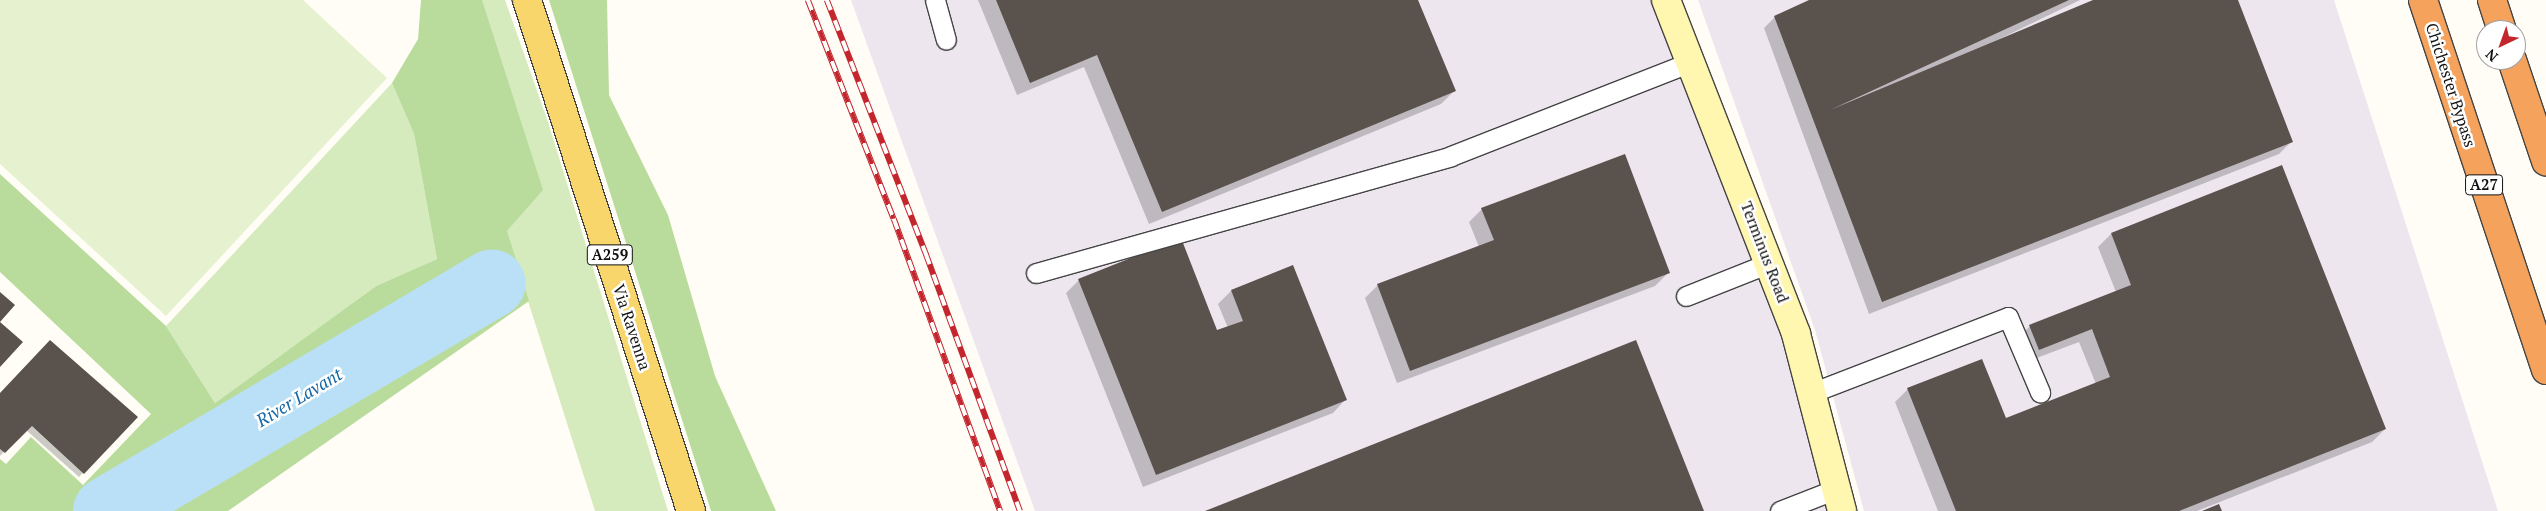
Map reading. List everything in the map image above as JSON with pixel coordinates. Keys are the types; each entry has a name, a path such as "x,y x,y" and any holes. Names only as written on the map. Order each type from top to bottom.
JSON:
{"highway":[{"name":"Chichester Bypass","path":"2423,0 2546,370"},
{"path":"2492,0 2499,20"},
{"path":"2515,70 2546,161"}],"main road":[{"name":"Via Ravenna","path":"527,0 691,511"}],"street":[{"name":"Terminus Road","path":"1666,0 1796,334 1839,500"}],"lane":[{"path":"935,0 946,40"},
{"path":"1036,273 1451,156 1691,62"},
{"path":"1686,296 1769,263"},
{"path":"1811,393 2008,318 2040,392"},
{"path":"1780,511 1839,500"}],"shaded area":[{"path":"851,0 1655,0 1784,338 1829,511 1035,511"},
{"path":"1698,0 2334,0 2498,511 1864,511 1815,330"}],"green space":[{"path":"0,0 303,0 387,78 166,316 0,164"},
{"path":"421,0 482,0 543,190 507,231 529,301 228,511 0,511 0,459 6,464 31,437 83,485 151,414 0,272 0,174 166,326 215,403 376,286 437,259 414,134 392,83 418,39"},
{"path":"432,0 505,0 548,122 668,511 595,511"},
{"path":"549,0 607,0 609,95 668,215 715,376 776,511 711,511"},
{"path":"392,83 414,134 437,259 376,286 215,403 166,326"}],"building":[{"path":"996,0 1418,0 1456,91 1162,212 1097,55 1030,83"},
{"path":"1809,0 2069,0 1830,110 2093,0 2238,0 2293,142 1882,302 1774,16"},
{"path":"1625,154 1670,273 1410,371 1377,284 1494,240 1481,208"},
{"path":"2282,165 2386,429 2179,511 1956,511 1907,388 1982,359 2006,418 2110,377 2092,329 2039,350 2029,325 2131,285 2111,233"},
{"path":"1181,238 1217,330 1243,321 1231,290 1293,265 1347,400 1156,475 1078,279"},
{"path":"0,292 15,305 0,322"},
{"path":"0,322 23,342 0,367"},
{"path":"50,340 138,417 84,474 32,426 5,453 0,449 0,393"},
{"path":"1636,340 1704,511 1205,511"},
{"path":"2219,504 2222,511 2202,511"}],"waterway":[{"name":"River Lavant","path":"107,511 492,283"}],"railway":[{"path":"808,0 894,219 1000,511"},
{"path":"827,0 926,254 1020,511"}]}
